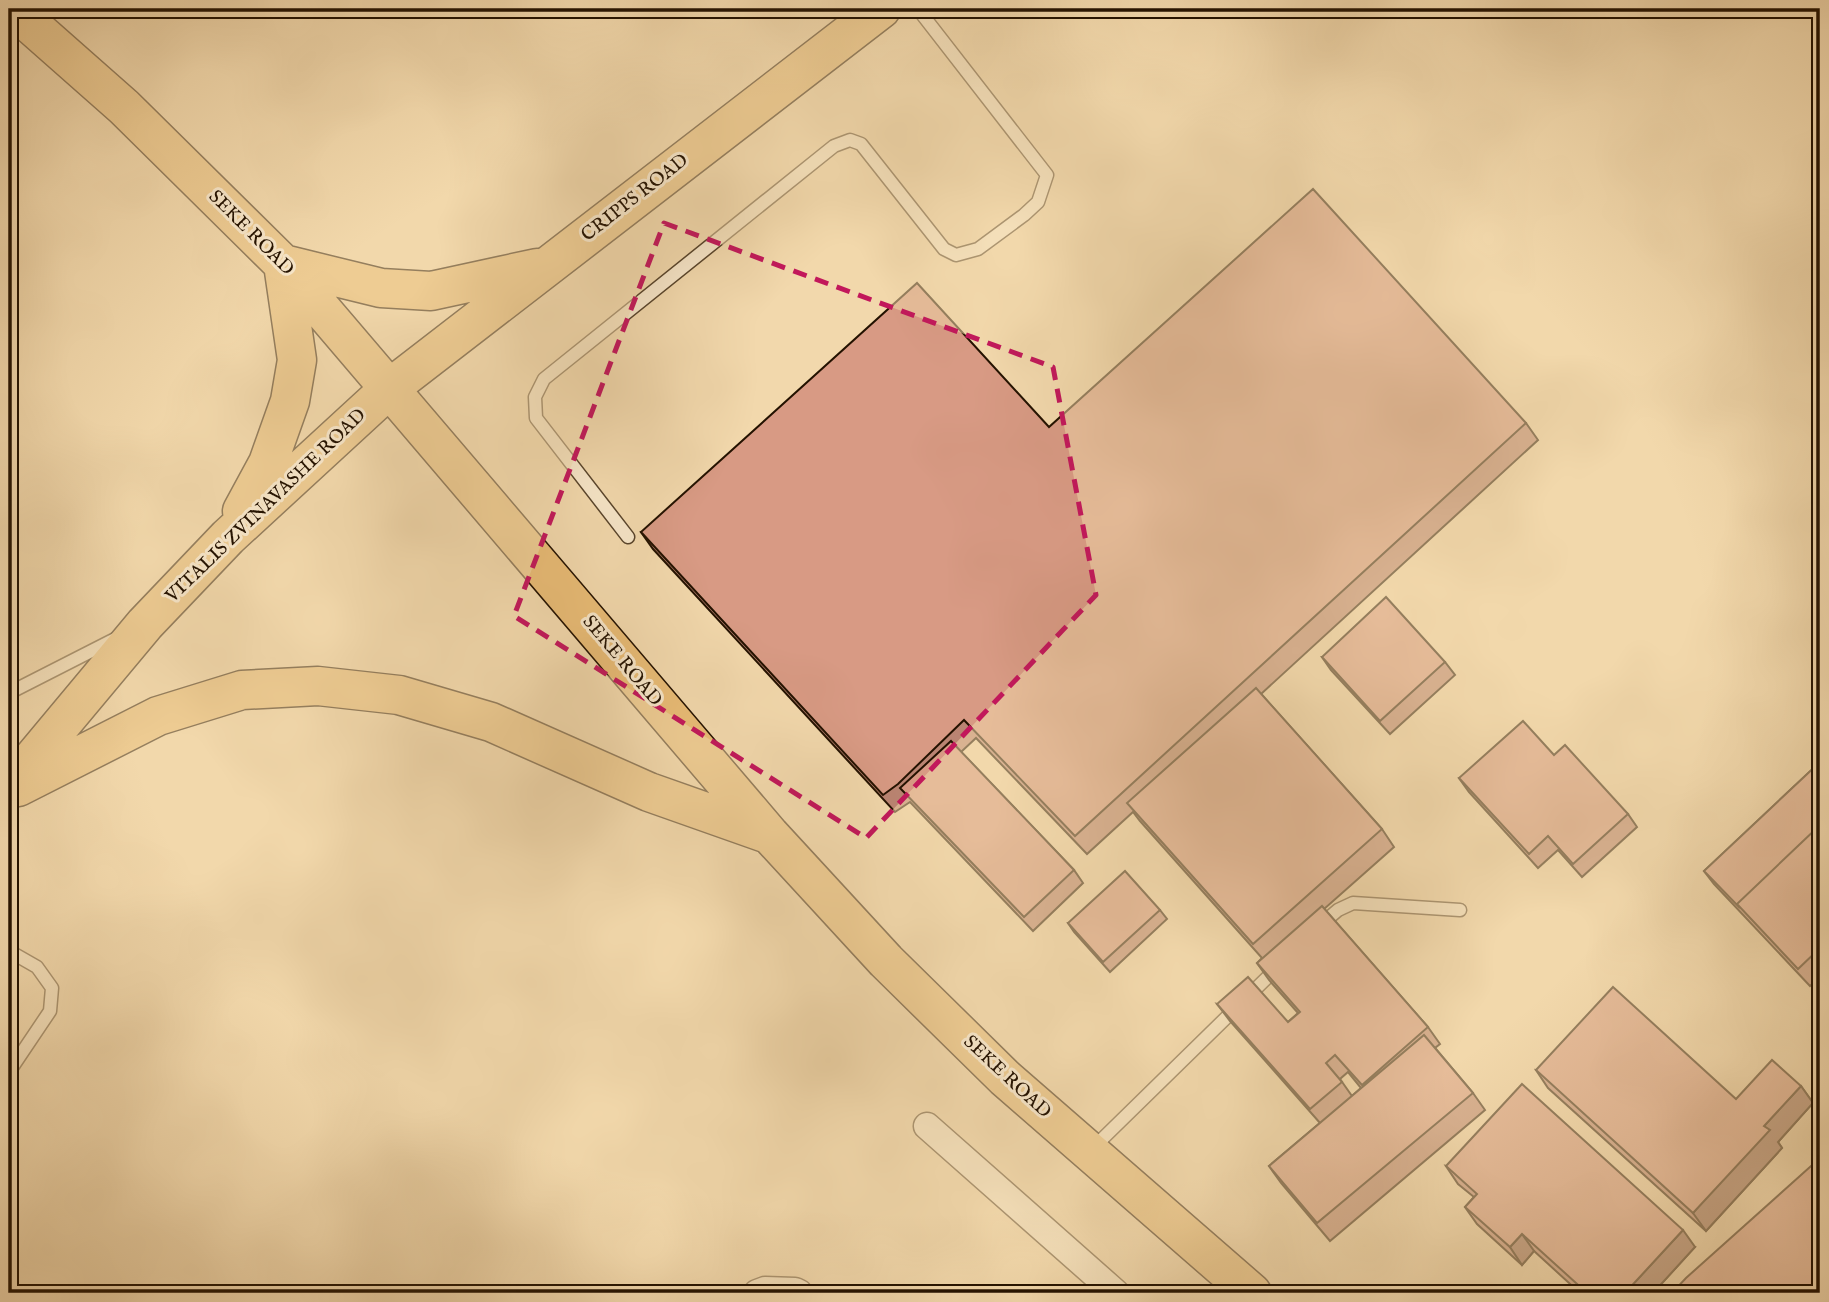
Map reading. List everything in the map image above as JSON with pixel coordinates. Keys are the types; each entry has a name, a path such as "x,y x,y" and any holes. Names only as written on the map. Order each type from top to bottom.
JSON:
{"main road":[{"name":"SEKE ROAD","path":"13,9 124,107 283,264 770,835 886,961 1004,1078 1252,1293"},
{"name":"CRIPPS ROAD","path":"390,388 881,9"},
{"path":"228,537 268,463 290,401 298,360 283,264 381,288 431,291 546,266"},
{"name":"VITALIS ZVINAVASHE ROAD","path":"9,789 145,624 228,537 390,388"},
{"path":"9,789 158,716 242,690 318,686 399,695 491,722 649,792 770,835"}],"street":[{"path":"927,1126 1116,1293"},
{"path":"757,1293 765,1290 799,1293"}],"lane":[{"path":"628,537 536,418 535,397 544,379 554,370 834,146 849,140 861,144 944,249 956,255 978,249 1038,202 1047,175 918,9"},
{"path":"9,693 145,624"},
{"path":"1305,940 1338,910 1353,903 1460,911"},
{"path":"9,950 37,967 52,988 50,1012 9,1072"},
{"path":"1089,1152 1286,959"}],"highlighted area":[{"path":"664,223 1053,367 1096,595 866,838 514,616"}],"building":[{"path":"1313,189 1526,423 1075,836 964,720 898,784 883,795 641,532 917,283 1049,427"},
{"path":"1386,597 1445,662 1380,721 1322,657"},
{"path":"1256,688 1382,829 1253,944 1127,803"},
{"path":"1523,721 1554,755 1565,745 1628,814 1573,864 1548,836 1529,854 1459,778"},
{"path":"951,741 1074,870 1024,917 900,788"},
{"path":"1820,762 1820,825 1737,904 1740,908 1704,871"},
{"path":"1820,825 1820,948 1798,969 1737,904"},
{"path":"1125,871 1160,910 1103,962 1068,923"},
{"path":"1322,906 1428,1027 1362,1085 1335,1055 1326,1063 1342,1082 1310,1109 1217,1004 1248,977 1288,1022 1300,1012 1257,963"},
{"path":"1613,987 1736,1099 1772,1060 1801,1086 1764,1126 1770,1130 1693,1213 1536,1070"},
{"path":"1424,1035 1473,1093 1317,1223 1269,1166"},
{"path":"1522,1084 1683,1230 1625,1293 1587,1293 1522,1234 1510,1247 1465,1207 1477,1194 1446,1166"},
{"path":"1820,1158 1820,1293 1672,1293 1686,1278"}]}
